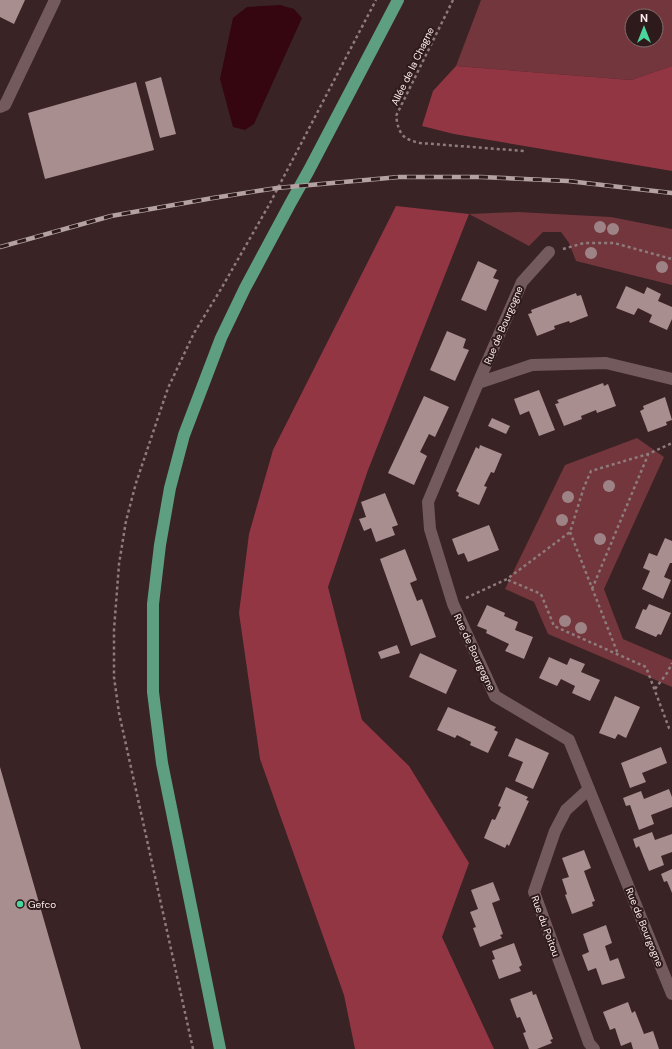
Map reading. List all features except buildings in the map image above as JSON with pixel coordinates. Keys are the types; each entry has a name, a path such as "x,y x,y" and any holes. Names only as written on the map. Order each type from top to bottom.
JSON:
{"main road":[{"path":"220,1049 162,763 153,692 153,604 160,545 170,488 184,435 221,338 245,288 310,170 398,0"}],"street":[{"path":"0,107 5,106 55,0"},
{"name":"Rue de Bourgogne","path":"549,252 522,282 478,383 428,502 430,529 453,604 495,696 569,740 672,994"},
{"name":"Rue de Bourgogne","path":"478,383 532,365 606,363 672,379"},
{"name":"Rue du Poitou","path":"589,789 566,810 555,831 534,892 589,1044 594,1049"}],"path":[{"path":"269,204 376,0"},
{"name":"Allée de la Chagne","path":"453,0 396,116 399,131 408,140 420,143 524,151"},
{"path":"549,252 584,243 614,243 672,259"},
{"path":"453,604 507,580 570,532 584,487 591,471 648,454 672,443"},
{"path":"592,589 648,454"},
{"path":"570,532 619,655"},
{"path":"507,580 541,594 554,626 646,667 669,728 672,730"},
{"path":"655,690 672,663"}],"shaded area":[{"path":"481,0 672,0 672,66 631,80 456,66"},
{"path":"280,5 294,9 302,18 254,124 245,130 233,127 220,79 233,18 247,7"},
{"path":"456,66 631,80 672,66 672,171 454,134 422,126 433,91"},
{"path":"396,206 469,214 368,470 328,587 362,720 409,766 469,863 442,937 494,1049 355,1049 344,995 260,759 239,613 249,534 273,450"},
{"path":"518,212 611,217 672,229 672,285 576,261 569,243 561,232 543,232 529,246 469,214"},
{"path":"637,438 664,457 604,589 623,639 672,660 672,687 548,634 534,602 505,589 565,465"}],"railway":[{"path":"0,247 111,216 213,198 277,188 399,177 481,177 568,181 672,193"}],"place":[{"name":"Gefco","path":"20,904"}]}
